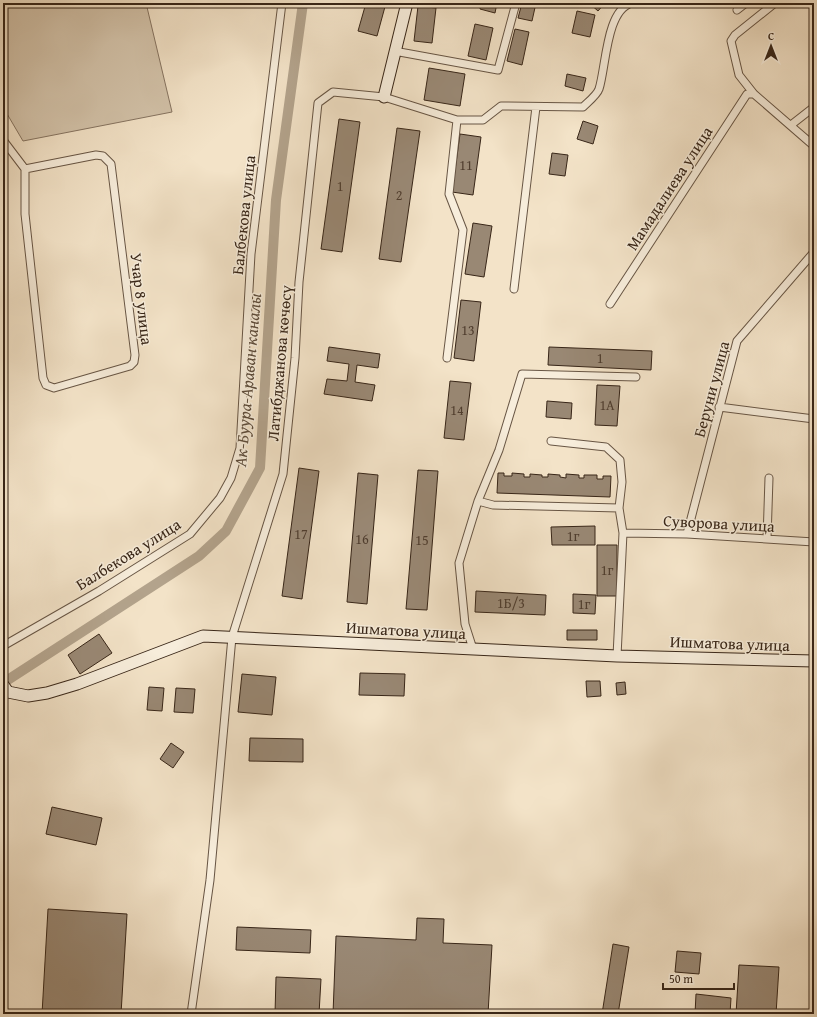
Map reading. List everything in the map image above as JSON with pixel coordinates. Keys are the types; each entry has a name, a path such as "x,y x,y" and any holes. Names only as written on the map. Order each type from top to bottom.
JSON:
{"main road":[{"path":"384,97 394,51 407,3"},
{"name":"Ишматова улица","path":"5,691 28,696 46,693 77,684 202,636 617,656 814,661"}],"street":[{"name":"Балбекова улица","path":"3,646 99,591 190,534 220,498 231,478 240,448 251,254 282,3"},
{"path":"394,51 498,70 516,3"},
{"path":"384,97 457,120 483,120 501,106 583,107 599,90 612,22 628,4 632,3"},
{"path":"737,6 746,3"},
{"path":"775,3 735,35 731,41 740,75 754,94 814,146"},
{"name":"Латибджанова көчөсү","path":"191,1014 210,880 232,637 283,474 295,358 299,282 318,103 333,92 384,97"},
{"name":"Мамадалиева улица","path":"610,304 747,94 754,94"},
{"path":"514,289 536,107"},
{"path":"791,125 814,107"},
{"path":"447,358 462,230 448,194 457,120"},
{"path":"3,140 25,169"},
{"name":"Учар 8 улица","path":"96,155 103,156 111,164 135,355 134,362 130,366 54,388 46,385 43,378 25,214 25,169 96,155"},
{"name":"Беруни улица","path":"687,534 737,341 814,252"},
{"path":"473,649 465,624 459,563 478,502 499,450 522,374 636,377"},
{"path":"719,408 814,419"},
{"path":"551,441 606,447 620,460 622,482 619,508 624,533 617,656"},
{"path":"767,539 769,478"},
{"path":"478,502 493,505 619,508"},
{"name":"Суворова улица","path":"624,533 687,534 814,542"}],"shaded area":[{"path":"3,3 146,3 172,112 23,141 3,107"}],"building":[{"path":"366,3 386,3 377,36 358,31"},
{"path":"481,3 497,3 495,13 480,9"},
{"path":"522,3 536,3 532,21 518,18"},
{"path":"589,3 605,3 598,11"},
{"path":"418,6 436,8 432,43 414,41"},
{"path":"577,11 595,15 590,37 572,33"},
{"path":"475,24 493,28 486,60 468,56"},
{"path":"515,29 529,32 522,65 507,61"},
{"path":"429,68 465,74 460,106 424,100"},
{"path":"567,74 586,78 583,91 565,86"},
{"path":"339,119 360,122 342,252 321,249"},
{"path":"583,121 598,126 593,144 577,139"},
{"path":"397,128 420,131 401,262 379,259"},
{"path":"460,134 481,137 473,195 452,192"},
{"path":"552,153 568,155 565,176 549,174"},
{"path":"473,223 492,226 484,277 465,274"},
{"path":"461,300 481,302 474,361 454,358"},
{"path":"329,347 380,354 378,368 357,365 355,382 375,385 372,401 324,394 327,379 347,381 349,364 327,361"},
{"path":"549,347 652,351 651,370 548,365"},
{"path":"450,381 471,383 464,440 444,438"},
{"path":"597,385 620,386 617,426 595,425"},
{"path":"547,401 572,403 571,419 546,417"},
{"path":"299,468 319,471 302,599 282,596"},
{"path":"418,470 438,471 427,610 406,609"},
{"path":"358,473 378,475 367,604 347,602"},
{"path":"498,473 504,473 504,476 512,476 512,473 524,474 524,477 530,477 530,474 548,477 548,474 560,475 560,477 566,478 566,474 579,475 579,478 584,478 584,475 597,475 597,479 603,479 603,476 611,476 610,497 497,493"},
{"path":"595,526 595,545 552,545 551,527"},
{"path":"597,545 617,545 617,596 597,596"},
{"path":"476,591 546,595 545,615 475,612"},
{"path":"573,594 596,595 595,614 573,613"},
{"path":"567,630 597,630 597,640 567,640"},
{"path":"99,634 112,653 80,674 68,655"},
{"path":"360,673 405,674 404,696 359,695"},
{"path":"242,674 276,677 272,715 238,712"},
{"path":"586,681 600,681 601,696 587,697"},
{"path":"625,682 626,694 617,695 616,683"},
{"path":"149,687 164,688 162,711 147,710"},
{"path":"176,688 195,689 193,713 174,712"},
{"path":"250,738 303,739 303,762 249,761"},
{"path":"171,743 184,752 173,768 160,759"},
{"path":"52,807 102,818 96,845 46,834"},
{"path":"48,909 127,914 121,1014 42,1014"},
{"path":"417,918 444,919 443,943 492,945 488,1014 333,1014 336,936 416,940"},
{"path":"237,927 311,930 310,953 236,950"},
{"path":"613,944 629,947 618,1014 602,1014"},
{"path":"677,951 701,953 699,974 675,972"},
{"path":"739,965 779,967 776,1014 736,1014"},
{"path":"276,977 321,979 319,1014 275,1014"},
{"path":"696,994 731,998 730,1014 695,1014"}],"waterway":[{"name":"Ак-Буура-Араван каналы","path":"3,683 199,556 226,531 260,468 276,200 303,3"}]}
